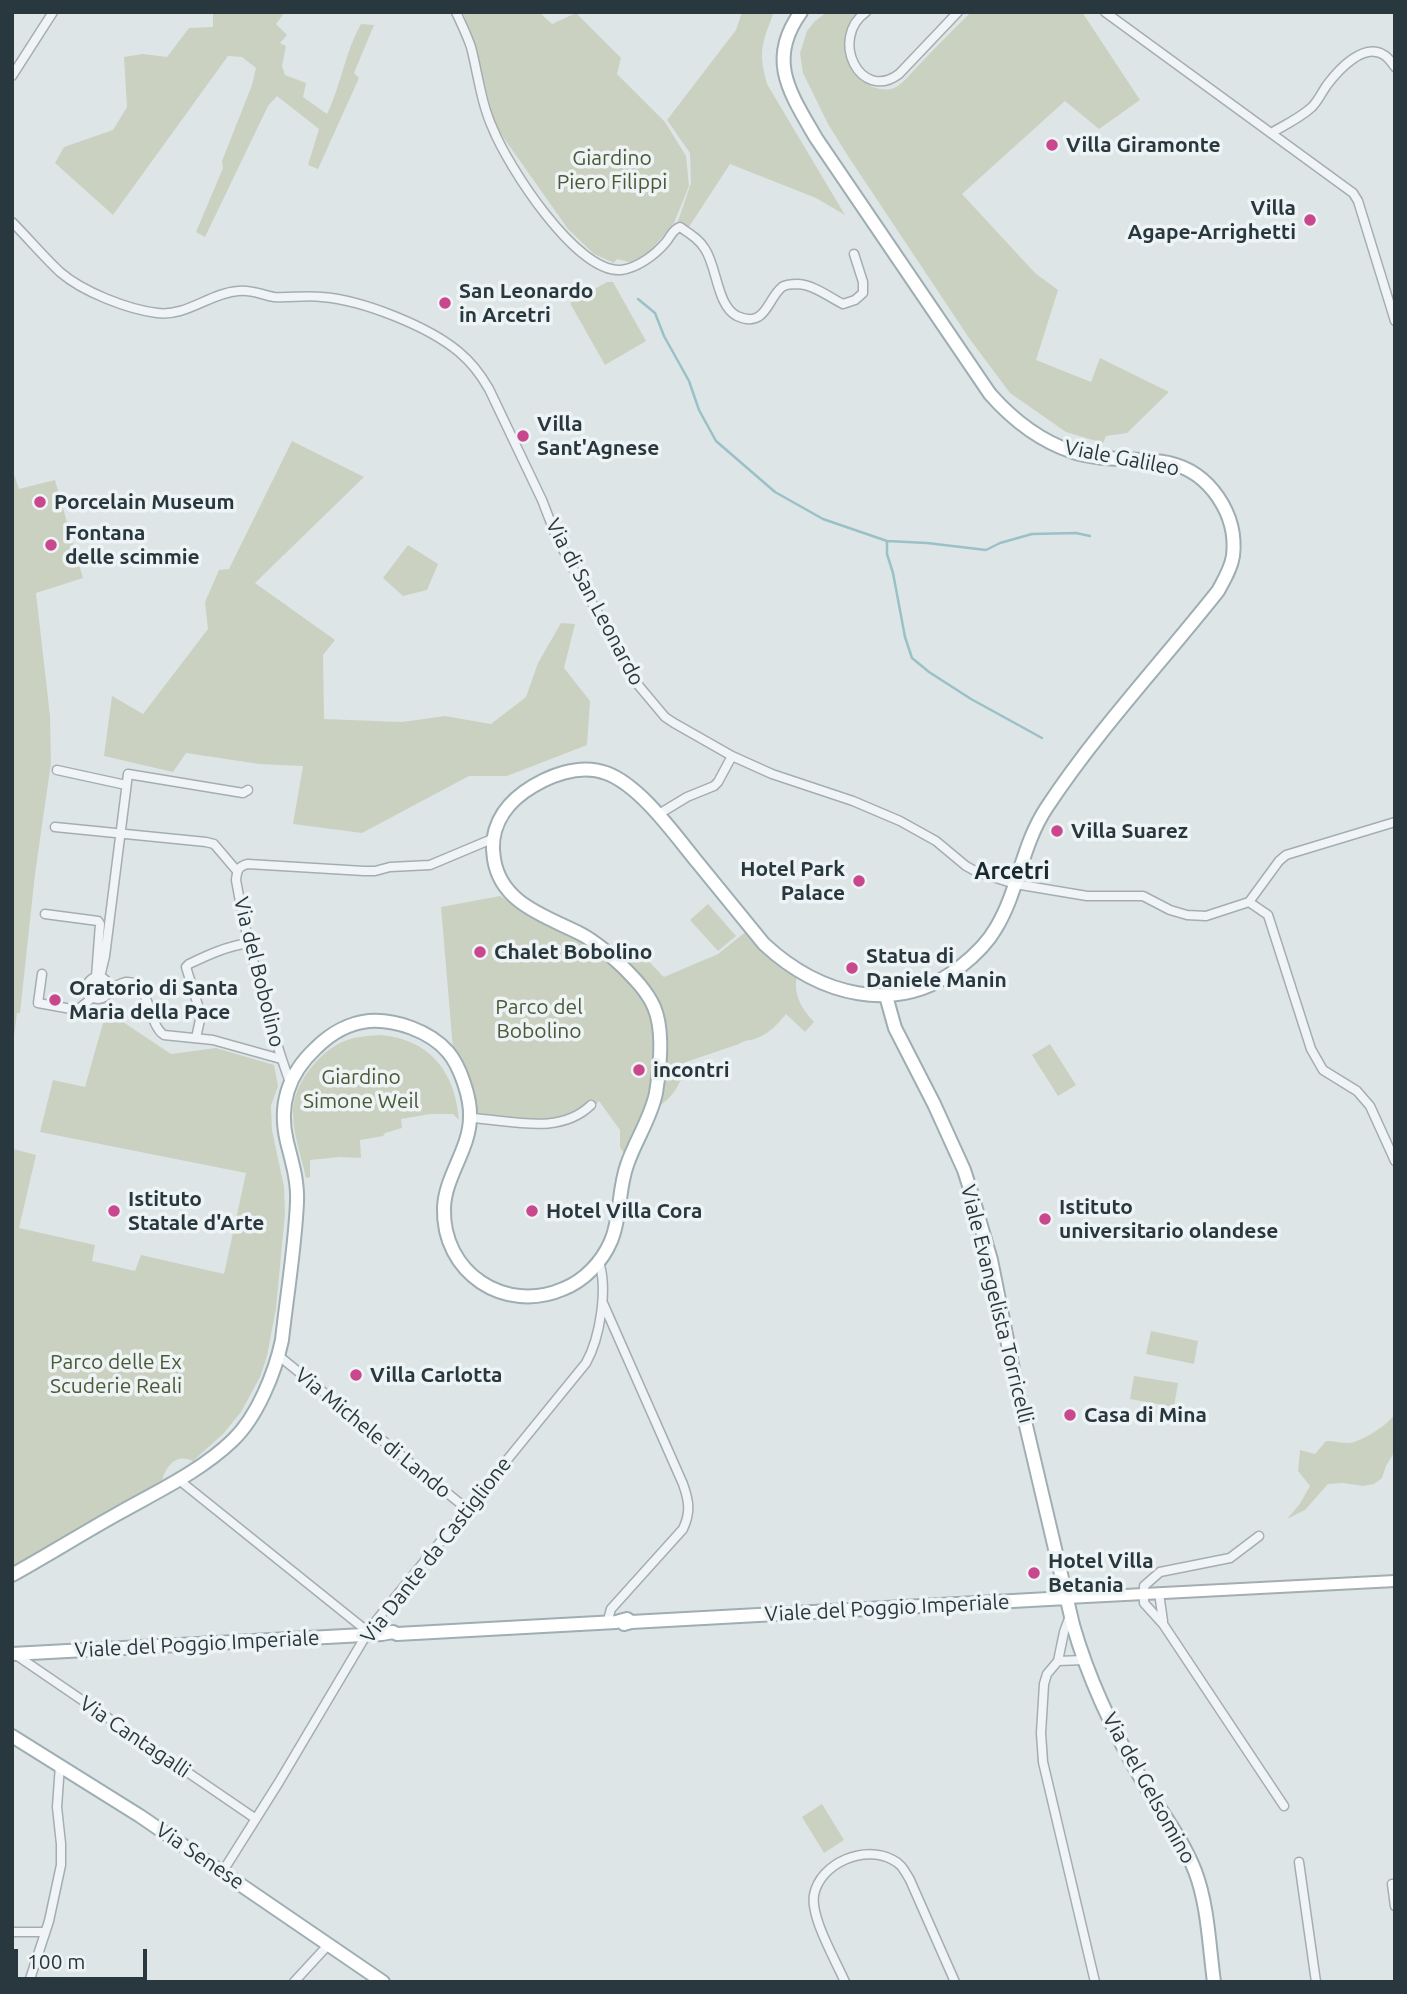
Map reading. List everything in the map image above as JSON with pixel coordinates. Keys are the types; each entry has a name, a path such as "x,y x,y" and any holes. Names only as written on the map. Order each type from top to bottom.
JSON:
{"main road":[{"name":"Viale Galileo","path":"492,839 497,822 507,807 542,781 585,769 605,773 621,780 659,814 764,944 782,961 809,978 841,989 886,996 911,993 953,972 983,945 995,930 1033,832 1053,799 1132,694 1218,591 1227,574 1233,557 1232,527 1219,497 1205,482 1171,463 1096,457 1074,453 1052,444 1009,416 990,394 816,138 793,98 784,71 783,48 790,29 801,12"},
{"path":"12,1575 179,1480 234,1439 256,1408 279,1356 297,1201 295,1174 283,1114 289,1083 303,1061 332,1035 363,1022 395,1023 432,1039 449,1052 467,1092 471,1118 449,1181 444,1207 447,1233 456,1256 472,1276 489,1289 511,1296 532,1297 550,1295 571,1286 599,1262 613,1236 626,1167 655,1099 660,1054 655,1008 644,989 607,952 585,936 541,916 505,889 497,874 492,839"},
{"name":"Viale Evangelista Torricelli","path":"886,996 893,1022 934,1104 964,1170 972,1195 990,1260 1067,1598"},
{"name":"Via del Gelsomino","path":"1067,1598 1084,1660 1102,1706 1122,1746 1185,1848 1195,1871 1203,1902 1214,1982"},
{"name":"Viale del Poggio Imperiale","path":"13,1654 382,1634 393,1637 397,1634 627,1619 631,1622 1067,1598"},
{"name":"Via Senese","path":"12,1736 223,1871 383,1982"}],"street":[{"path":"12,76 53,12"},
{"path":"456,12 470,44 493,131 514,169 546,214 572,246 587,257 621,270 631,267 646,260 680,227 697,239 706,250 727,307 733,313 755,318 764,313 782,287 789,285 806,285 843,304 855,300 863,293 863,282 854,254"},
{"path":"866,12 854,25 849,43 853,64 860,73 875,81 892,79 900,74 958,12"},
{"path":"1105,12 1353,193 1358,201 1395,321"},
{"path":"1271,133 1312,106 1329,82 1348,63 1365,52 1377,52 1386,56 1395,67"},
{"name":"Via di San Leonardo","path":"12,222 68,277 89,290 137,310 161,314 180,312 234,291 251,291 274,297 321,297 394,316 441,339 460,352 489,388 556,536 639,686 665,717 733,756 781,777 853,801 900,821 936,841 966,866 1014,884 1087,896 1143,896 1170,910 1187,915 1206,916 1250,902"},
{"path":"659,814 687,797 713,786 733,756"},
{"path":"57,770 126,785"},
{"path":"248,790 243,793 128,774 105,956 98,977 90,981 87,987 89,995 96,1000 105,997 110,988 126,982 135,984 143,991 159,1033 213,1040 281,1059"},
{"path":"1395,822 1286,855 1250,902 1268,915 1311,1049 1323,1070 1357,1091 1370,1105 1395,1161"},
{"path":"55,827 214,844 237,871"},
{"name":"Via del Bobolino","path":"289,1083 249,943 236,880 241,866 248,864 364,872 420,866 445,859 492,839"},
{"path":"45,914 98,921 98,977"},
{"path":"196,1038 201,1015 186,968 189,964 218,951 249,943"},
{"path":"42,974 38,1003 77,1010 92,998"},
{"path":"98,977 108,982 110,988"},
{"path":"471,1118 552,1124 566,1122 591,1105"},
{"name":"Via Dante da Castiglione","path":"223,1871 371,1627 586,1363 596,1341 602,1300 604,1275 599,1262"},
{"path":"602,1300 683,1484 689,1505 688,1518 683,1529 611,1609 612,1622"},
{"name":"Via Michele di Lando","path":"279,1356 467,1509"},
{"path":"179,1480 362,1628 367,1635"},
{"path":"1259,1536 1230,1558 1160,1572 1144,1586 1143,1594 1144,1603 1163,1624 1284,1806"},
{"name":"Viale del Poggio Imperiale","path":"1067,1598 1395,1581"},
{"path":"1159,1593 1163,1624"},
{"path":"1071,1614 1058,1661 1047,1674 1044,1684 1041,1733 1043,1762 1095,1982"},
{"name":"Via Cantagalli","path":"13,1654 256,1819"},
{"path":"1058,1661 1084,1660"},
{"path":"29,1982 54,1902 61,1865 57,1807 60,1765"},
{"path":"845,1982 817,1921 814,1897 819,1881 830,1869 849,1858 876,1853 892,1859 906,1873 955,1982"},
{"path":"1299,1862 1317,1982"},
{"path":"1392,1884 1395,1906"},
{"path":"12,1932 45,1932"},
{"path":"294,1982 329,1944"}],"green space":[{"path":"213,12 285,12 276,24 287,35 280,43 286,46 282,66 285,75 306,83 303,97 327,114 361,24 374,25 354,73 359,78 318,169 308,165 319,129 277,96 268,106 205,237 196,232 223,168 222,161 256,68 242,57 228,56 113,215 55,163 64,147 113,130 127,107 124,57 143,54 167,57 189,28 213,27"},
{"name":"Giardino Piero Filippi","path":"463,12 539,12 552,24 576,13 621,58 617,74 665,122 686,156 689,186 674,223 647,255 632,263 617,259 614,263 594,254 568,229 496,127"},
{"path":"742,12 774,12 763,47 767,84 845,215 816,198 730,164 685,233 676,227 691,183 690,153 667,120 736,30"},
{"path":"827,12 861,12 853,21 845,42 849,63 854,73 863,81 886,90 904,81 971,12 1082,12 1140,100 1099,129 1065,101 962,194 1035,273 1058,290 1036,360 1091,382 1100,358 1169,392 1127,433 1106,436 1103,443 1066,432 1010,393 969,338 848,156 828,124 803,73 800,53 807,31"},
{"path":"607,282 613,282 646,341 605,365 570,303"},
{"path":"292,441 364,477 255,583 335,640 323,655 324,719 402,722 445,716 491,724 526,697 538,663 561,623 575,624 564,668 590,701 587,745 507,776 469,776 362,833 293,824 303,766 259,764 186,753 173,772 104,756 112,696 143,714 208,629 205,602 219,570 229,569"},
{"path":"12,468 19,489 55,480 83,578 36,593 50,716 51,763 35,874 20,1013 17,1013 12,1052"},
{"path":"408,545 438,564 427,590 403,596 383,578"},
{"name":"Parco del Bobolino","path":"500,896 593,946 625,976 650,1006 657,1050 651,1094 625,1155 620,1147 620,1130 599,1101 586,1113 557,1126 508,1126 475,1121 473,1092 466,1070 453,1049 441,907"},
{"path":"708,904 736,936 718,951 690,920"},
{"name":"Parco del Bobolino","path":"748,930 797,975 799,1000 814,1022 805,1032 786,1014 762,1036 686,1062 676,1090 654,1109 660,1012 616,957 637,954 664,977 718,954"},
{"name":"Parco delle Ex Scuderie Reali","path":"123,1022 171,1054 216,1048 274,1065 278,1086 271,1106 272,1130 284,1187 285,1214 276,1308 267,1356 260,1377 241,1412 223,1434 193,1461 182,1458 173,1462 162,1480 12,1568 13,1149 36,1155 19,1228 95,1245 92,1261 135,1271 141,1255 224,1274 246,1173 40,1132 53,1080 85,1087 103,1023"},
{"name":"Giardino Simone Weil","path":"380,1035 413,1043 437,1061 452,1087 459,1120 453,1114 430,1114 401,1119 402,1128 383,1136 360,1140 361,1158 310,1160 310,1177 306,1178 293,1122 296,1093 301,1083 313,1065 338,1044 353,1038"},
{"path":"1050,1044 1076,1085 1058,1096 1032,1055"},
{"path":"1151,1331 1198,1341 1194,1364 1146,1354"},
{"path":"1134,1376 1178,1383 1174,1407 1130,1399"},
{"path":"1395,1413 1395,1451 1382,1478 1374,1484 1363,1486 1328,1484 1305,1510 1287,1519 1310,1486 1298,1471 1300,1450 1315,1454 1326,1441 1349,1443 1361,1439 1375,1432"},
{"path":"822,1804 844,1840 824,1853 802,1817"}],"waterway":[{"path":"638,299 655,313 716,441 775,492 823,519 887,541 986,550 1032,534 1076,533 1090,536"},
{"path":"887,542 887,554 912,658 971,699 1042,738"}],"place":[{"name":"Villa Giramonte","path":"1052,145"},
{"name":"Villa Agape-Arrighetti","path":"1310,220"},
{"name":"San Leonardo in Arcetri","path":"445,303"},
{"name":"Villa Sant'Agnese","path":"523,436"},
{"name":"Porcelain Museum","path":"40,502"},
{"name":"Fontana delle scimmie","path":"51,545"},
{"name":"Villa Suarez","path":"1057,831"},
{"name":"Hotel Park Palace","path":"859,881"},
{"name":"Chalet Bobolino","path":"480,952"},
{"name":"Statua di Daniele Manin","path":"852,968"},
{"name":"Oratorio di Santa Maria della Pace","path":"55,1000"},
{"name":"incontri","path":"639,1070"},
{"name":"Istituto Statale d'Arte","path":"114,1211"},
{"name":"Hotel Villa Cora","path":"532,1211"},
{"name":"Istituto universitario olandese","path":"1045,1219"},
{"name":"Villa Carlotta","path":"356,1375"},
{"name":"Casa di Mina","path":"1070,1415"},
{"name":"Hotel Villa Betania","path":"1034,1573"}],"district":[{"name":"Arcetri","path":"1012,871"}]}
